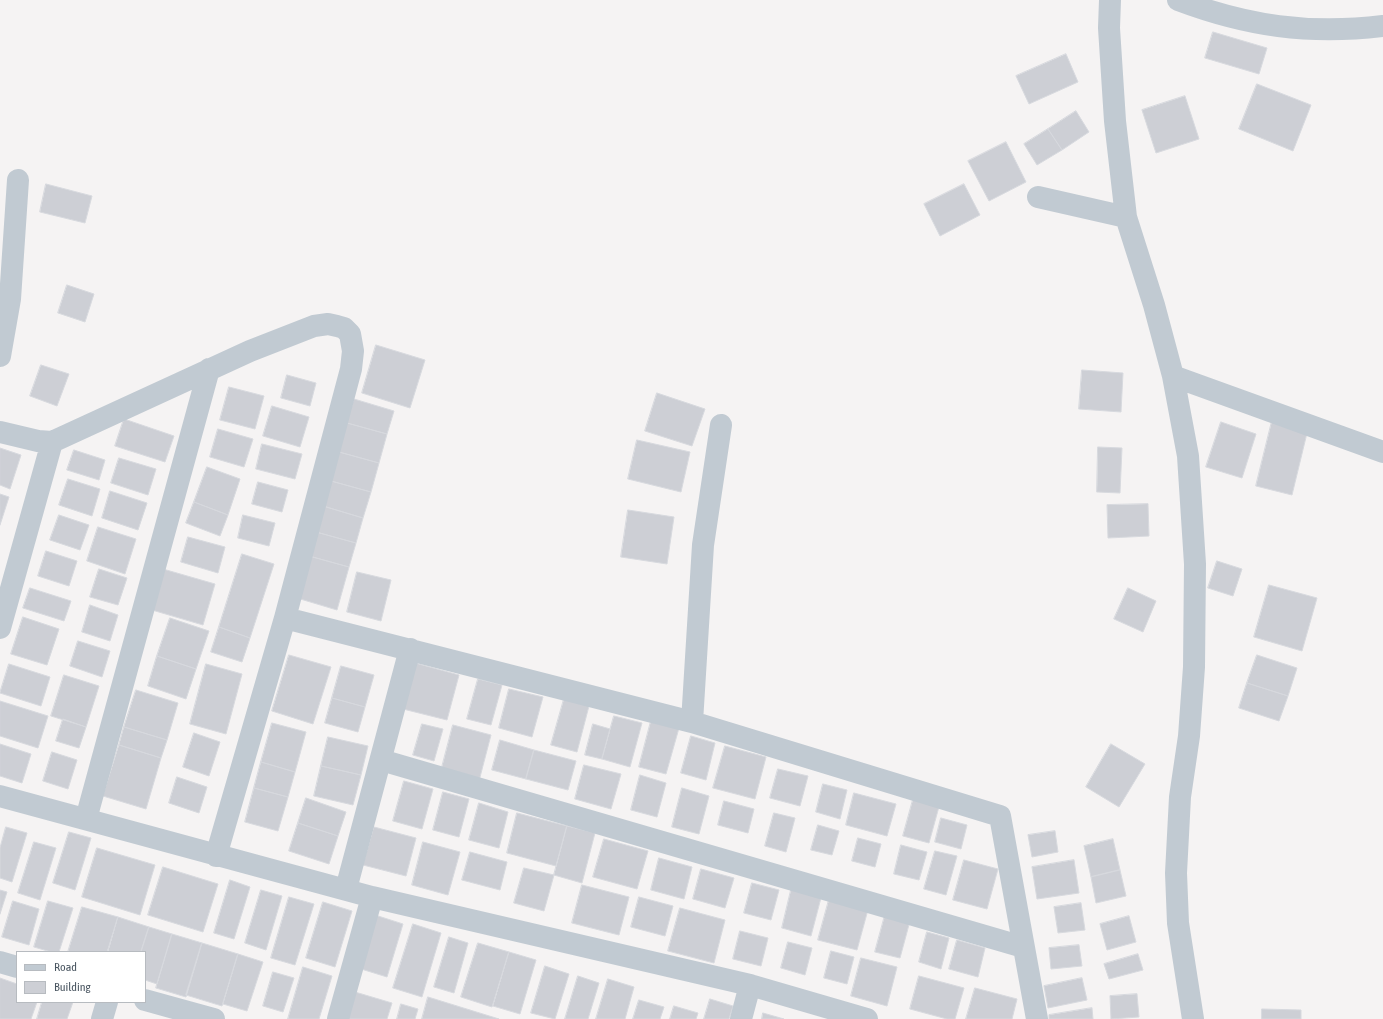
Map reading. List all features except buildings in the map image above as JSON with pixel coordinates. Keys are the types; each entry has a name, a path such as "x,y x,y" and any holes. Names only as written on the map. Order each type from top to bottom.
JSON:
{"street":[{"path":"1110,0 1109,28 1115,121 1126,217 1154,305 1173,376 1188,456 1195,564 1194,667 1188,736 1180,797 1176,873 1178,923 1193,1019"},
{"path":"1178,0 1215,14 1267,25 1312,30 1383,26"},
{"path":"0,356 10,300 18,180"},
{"path":"1038,197 1126,217"},
{"path":"0,432 38,441 52,442 209,369 292,333 314,326 328,324 344,328 350,334 353,351 351,369 285,618 216,856"},
{"path":"86,819 209,369"},
{"path":"1173,376 1383,452"},
{"path":"692,722 703,545 721,425"},
{"path":"0,628 52,442"},
{"path":"285,618 692,722 1000,816 1037,1019"},
{"path":"346,889 410,650"},
{"path":"381,760 1023,947"},
{"path":"0,796 216,856 372,897 750,985 867,1019"},
{"path":"338,1019 372,897"},
{"path":"0,962 16,967"},
{"path":"741,1019 750,985"},
{"path":"146,1000 214,1019"},
{"path":"102,1019 108,1003"}]}
